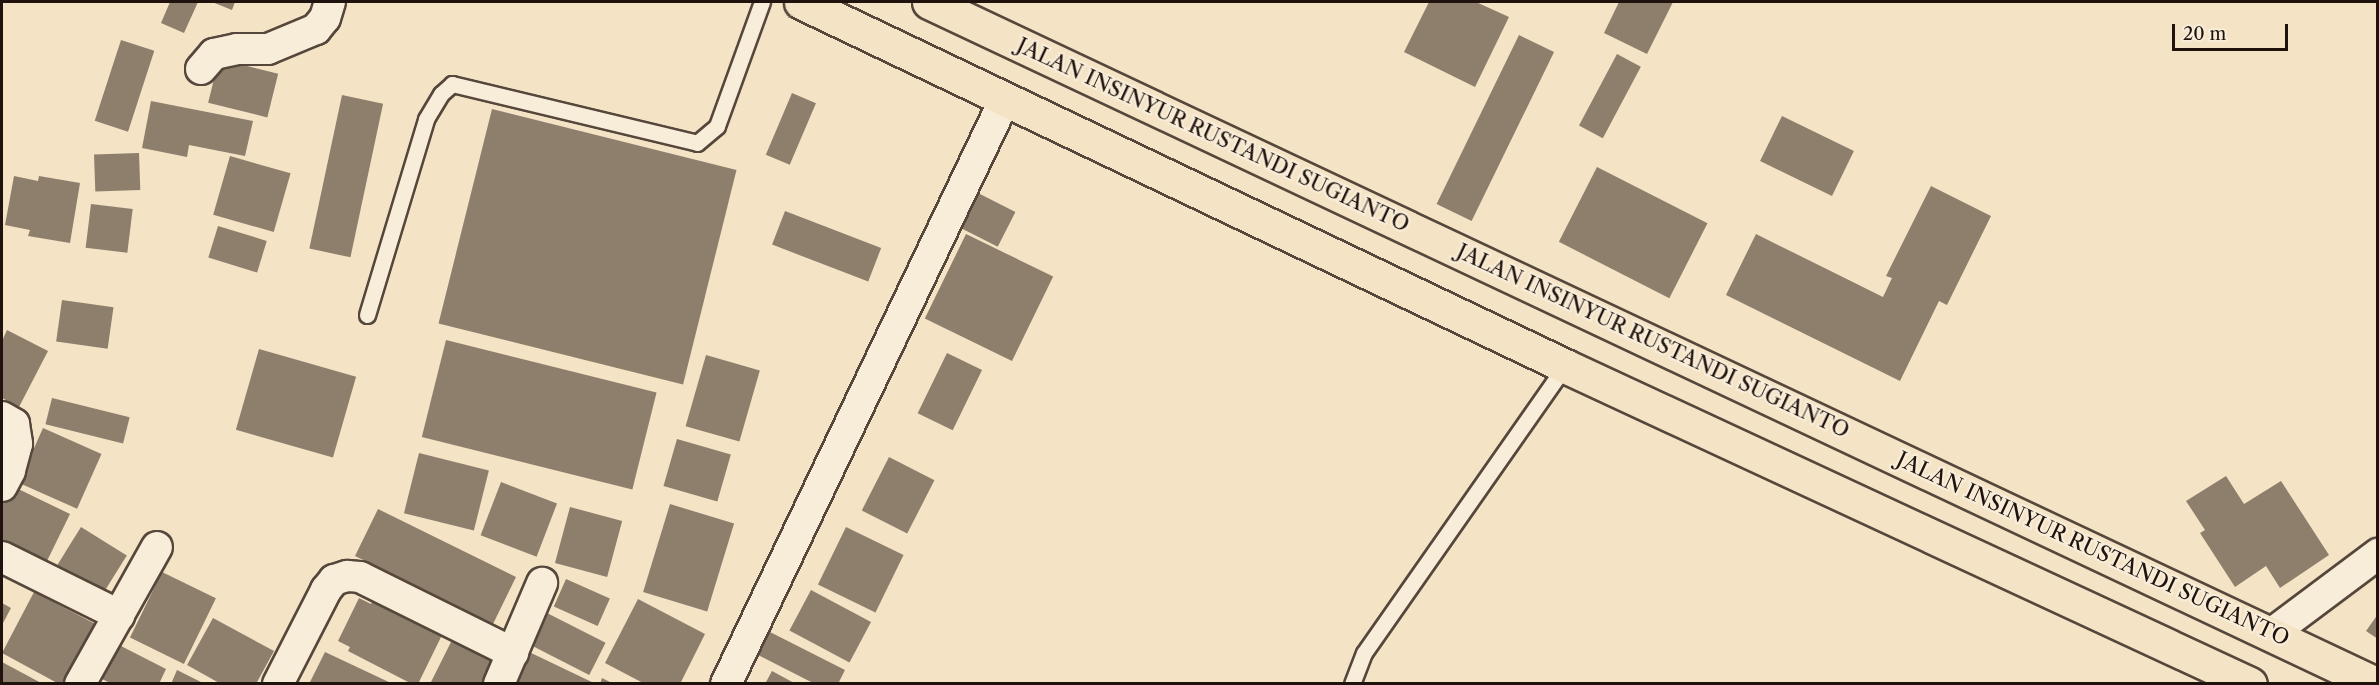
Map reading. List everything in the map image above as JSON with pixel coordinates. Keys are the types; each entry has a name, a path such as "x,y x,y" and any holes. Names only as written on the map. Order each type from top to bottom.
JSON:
{"highway":[{"path":"801,2 1564,366 2250,684"},
{"name":"JALAN INSINYUR RUSTANDI SUGIANTO","path":"929,2 2376,684"}],"street":[{"path":"201,69 214,54 237,50 268,49 316,29 325,18 330,2"},
{"path":"726,684 1005,99"},
{"path":"2,417 14,424 17,444 2,486"},
{"path":"80,684 157,547"},
{"path":"2271,634 2378,554"},
{"path":"2,557 119,615"},
{"path":"278,684 326,590 334,580 347,576 360,577 513,653"},
{"path":"499,684 542,583"}],"lane":[{"path":"367,315 426,119 441,94 452,84 697,143 717,126 762,2"},
{"path":"1352,684 1364,652 1564,366"}],"building":[{"path":"170,2 198,2 184,33 161,23"},
{"path":"212,2 235,2 232,10"},
{"path":"1429,2 1476,2 1509,17 1475,87 1404,52"},
{"path":"1619,2 1673,2 1647,54 1604,33"},
{"path":"1519,35 1554,52 1472,221 1437,204"},
{"path":"121,40 154,51 128,132 95,121"},
{"path":"1617,54 1641,67 1603,138 1579,126"},
{"path":"219,59 278,74 267,117 208,103"},
{"path":"792,93 816,103 790,165 766,155"},
{"path":"342,95 383,104 350,257 309,249"},
{"path":"151,101 253,121 245,156 189,145 187,157 142,148"},
{"path":"492,109 737,170 683,384 439,323"},
{"path":"1782,116 1854,151 1832,196 1760,161"},
{"path":"139,153 140,190 95,192 94,155"},
{"path":"230,156 291,173 274,232 213,215"},
{"path":"1597,167 1707,223 1669,298 1559,242"},
{"path":"14,176 38,181 39,176 80,183 70,243 28,236 30,230 5,225"},
{"path":"1931,186 1991,216 1947,305 1939,301 1900,381 1726,295 1756,234 1883,297 1892,278 1886,276"},
{"path":"978,193 1015,212 998,247 960,228"},
{"path":"91,204 133,209 127,253 86,248"},
{"path":"785,211 881,248 868,282 772,245"},
{"path":"218,226 267,241 257,272 208,258"},
{"path":"966,234 1053,277 1012,361 925,318"},
{"path":"62,300 113,307 108,349 56,342"},
{"path":"7,330 48,351 19,407 2,398 2,341"},
{"path":"446,340 657,392 632,490 422,437"},
{"path":"259,349 356,377 333,458 236,430"},
{"path":"947,353 982,370 953,430 918,413"},
{"path":"706,355 760,370 739,442 686,426"},
{"path":"52,398 130,417 123,444 45,424"},
{"path":"43,428 101,454 77,509 19,483"},
{"path":"677,439 731,454 717,502 663,486"},
{"path":"419,453 489,470 474,531 404,513"},
{"path":"889,457 934,480 907,534 862,510"},
{"path":"2226,476 2244,504 2281,481 2329,555 2280,588 2266,566 2235,587 2200,533 2205,530 2186,501"},
{"path":"501,482 557,504 537,557 481,535"},
{"path":"10,485 70,514 46,563 2,542 2,504"},
{"path":"670,504 734,524 707,612 643,592"},
{"path":"570,507 622,521 607,577 555,563"},
{"path":"378,509 516,577 493,624 483,619 481,625 435,602 438,597 421,588 418,593 376,572 378,567 355,556"},
{"path":"81,527 127,556 103,594 57,565"},
{"path":"846,527 904,555 875,613 818,585"},
{"path":"162,572 216,598 184,664 130,638"},
{"path":"566,579 610,599 598,626 554,606"},
{"path":"811,590 871,622 849,663 789,631"},
{"path":"34,592 105,629 75,684 59,684 2,653"},
{"path":"359,598 371,604 374,598 443,633 418,684 412,684 348,651 350,647 338,641"},
{"path":"638,599 705,634 680,684 645,684 605,663"},
{"path":"2,603 11,608 2,625"},
{"path":"545,612 606,643 589,675 529,644"},
{"path":"2378,614 2378,639 2366,631"},
{"path":"213,618 274,651 256,684 221,684 187,665"},
{"path":"770,632 845,670 838,684 815,684 758,655"},
{"path":"452,640 494,661 483,684 430,684"},
{"path":"119,645 166,669 159,684 112,684 102,679"},
{"path":"527,651 596,684 511,684"},
{"path":"325,652 393,684 309,684"},
{"path":"2,662 43,684 2,684"},
{"path":"177,670 205,684 171,684"},
{"path":"772,671 796,684 765,684"},
{"path":"602,678 614,684 600,684"}]}
